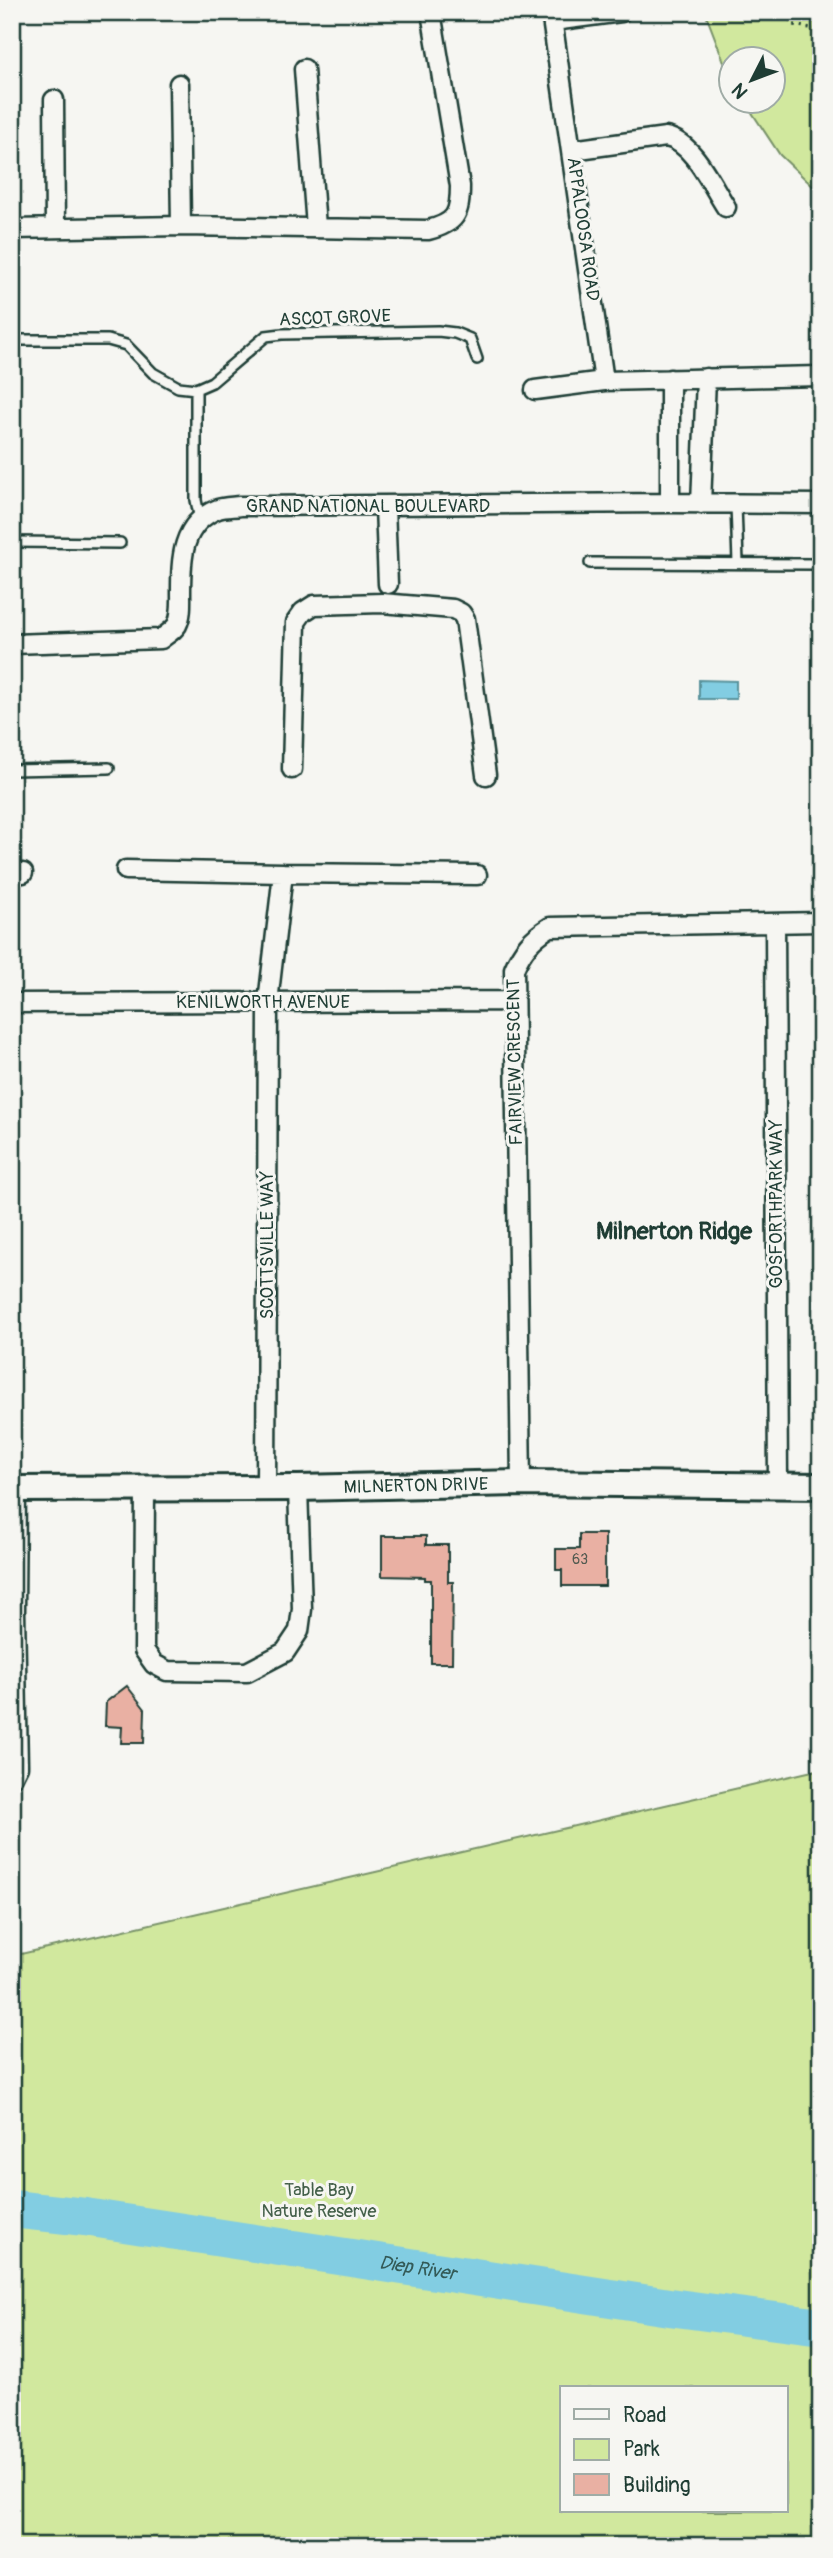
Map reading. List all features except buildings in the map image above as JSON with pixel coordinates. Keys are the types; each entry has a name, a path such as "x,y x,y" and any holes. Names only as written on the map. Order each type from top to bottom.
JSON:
{"street":[{"path":"12,229 181,226 428,230 442,226 455,218 460,202 460,186 431,12"},
{"path":"552,17 621,12"},
{"name":"APPALOOSA ROAD","path":"552,17 604,381"},
{"path":"304,69 316,227"},
{"path":"179,84 181,226"},
{"path":"54,100 55,228"},
{"path":"572,150 666,136 677,139 687,146 726,207"},
{"path":"535,390 604,381 820,376"},
{"path":"701,504 706,378"},
{"path":"670,379 670,503"},
{"name":"GRAND NATIONAL BOULEVARD","path":"200,521 218,509 240,506 821,504"},
{"path":"385,507 388,584"},
{"path":"12,643 161,639 173,631 179,622 181,561 187,536 200,521"},
{"path":"292,769 296,622 303,612 314,605 382,603 453,609 461,613 465,620 486,775"},
{"path":"126,870 477,875"},
{"name":"SCOTTSVILLE WAY","path":"266,1489 268,1002 283,873"},
{"name":"FAIRVIEW CRESCENT","path":"521,1483 514,1001 514,969 518,958 528,943 550,927 821,922"},
{"name":"GOSFORTHPARK WAY","path":"775,923 778,1486"},
{"name":"KENILWORTH AVENUE","path":"12,1003 514,1001"},
{"name":"MILNERTON DRIVE","path":"14,1489 266,1489 521,1483 821,1486"},
{"path":"145,1488 144,1650 154,1664 167,1671 247,1672 285,1652 299,1631 302,1609 298,1488"},
{"path":"12,1777 18,1766 13,1611 14,1489"}],"lane":[{"name":"ASCOT GROVE","path":"196,389 212,382 267,336 282,334 454,333 470,339 477,359"},
{"path":"12,340 108,340 126,345 153,373 178,387 196,389 196,500 200,521"},
{"path":"736,505 738,563"},
{"path":"12,542 120,543"},
{"path":"590,563 821,564"},
{"path":"382,603 388,584"},
{"path":"12,770 109,768"}],"path":[{"path":"771,12 786,15 794,25 821,30"}],"green space":[{"path":"705,12 821,12 821,194 780,155 754,116 788,116 788,46 718,46"},
{"name":"Table Bay Nature Reserve","path":"821,1769 821,2546 12,2546 12,1956"}],"water":[{"path":"699,680 736,681 736,699 699,699"}],"waterway":[{"name":"Diep River","path":"12,2209 85,2217 669,2307 821,2327"}],"district":[{"name":"Milnerton Ridge","path":"674,1231"}]}
